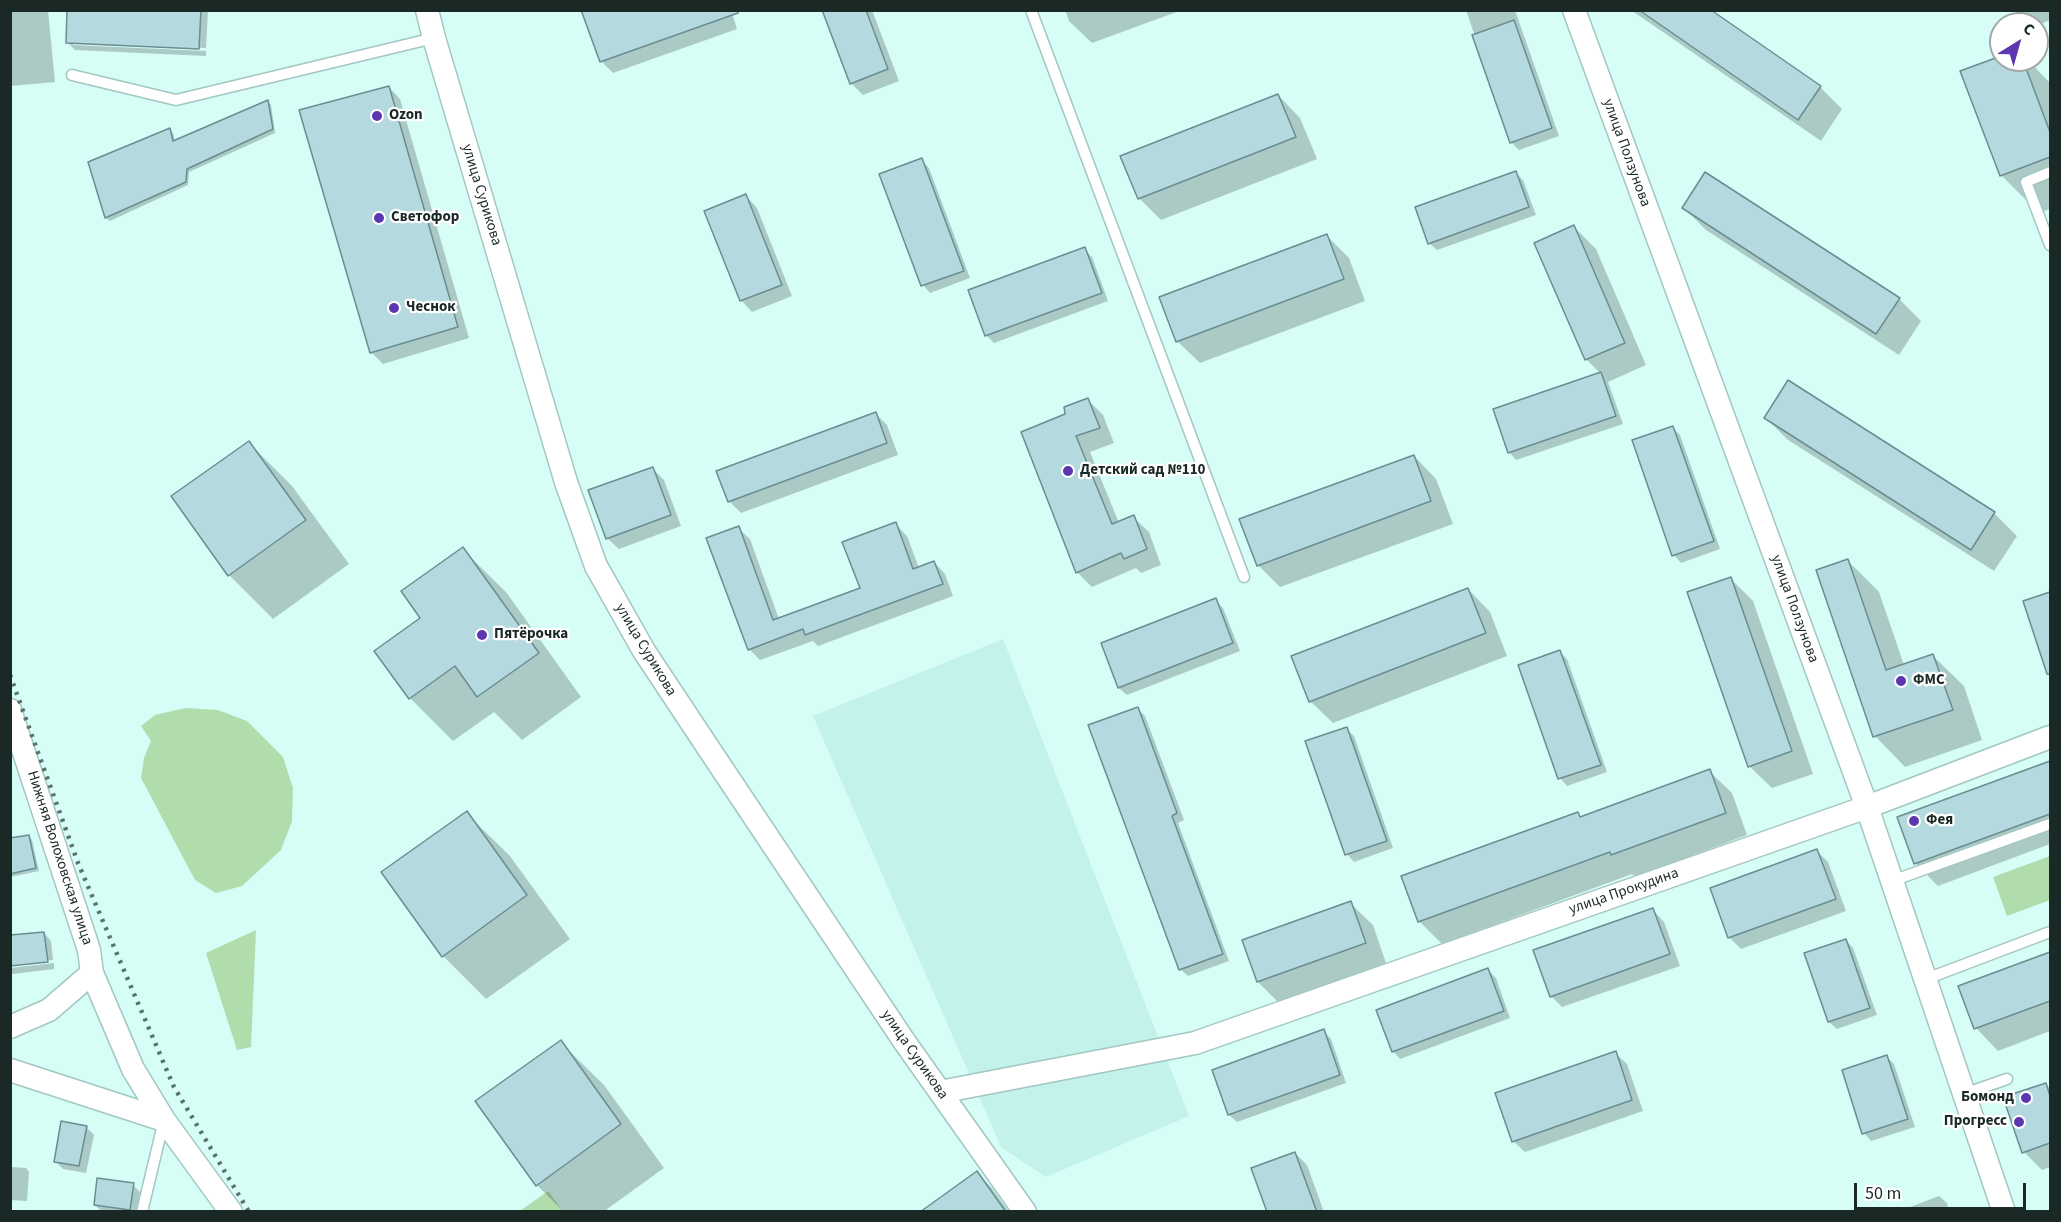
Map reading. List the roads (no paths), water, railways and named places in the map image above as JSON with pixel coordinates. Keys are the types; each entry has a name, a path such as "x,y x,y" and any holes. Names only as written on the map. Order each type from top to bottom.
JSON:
{"street":[{"name":"улица Сурикова","path":"427,10 566,482 596,566 650,661 940,1092 1025,1212"},
{"name":"улица Ползунова","path":"1574,10 1867,807 2004,1212"},
{"name":"Нижняя Волоховская улица","path":"10,710 89,950 92,973 133,1069 164,1120 231,1212"},
{"name":"улица Прокудина","path":"940,1092 1195,1043 1867,807 2050,737"},
{"path":"10,1027 49,1010 92,973"},
{"path":"10,1070 164,1120"}],"lane":[{"path":"1031,10 1244,577"},
{"path":"72,75 176,100 434,38"},
{"path":"2050,172 2026,182 2050,245"},
{"path":"1892,881 2050,824"},
{"path":"1926,979 2050,932"},
{"path":"1964,1094 2007,1079"},
{"path":"142,1212 164,1120"}],"railway":[{"path":"10,675 78,863 174,1087 249,1212"}],"place":[{"name":"Ozon","path":"377,116"},
{"name":"Светофор","path":"379,218"},
{"name":"Чеснок","path":"394,308"},
{"name":"Детский сад №110","path":"1068,471"},
{"name":"Пятёрочка","path":"482,635"},
{"name":"ФМС","path":"1901,681"},
{"name":"Фея","path":"1914,821"},
{"name":"Бомонд","path":"2026,1098"},
{"name":"Прогресс","path":"2019,1122"}]}
